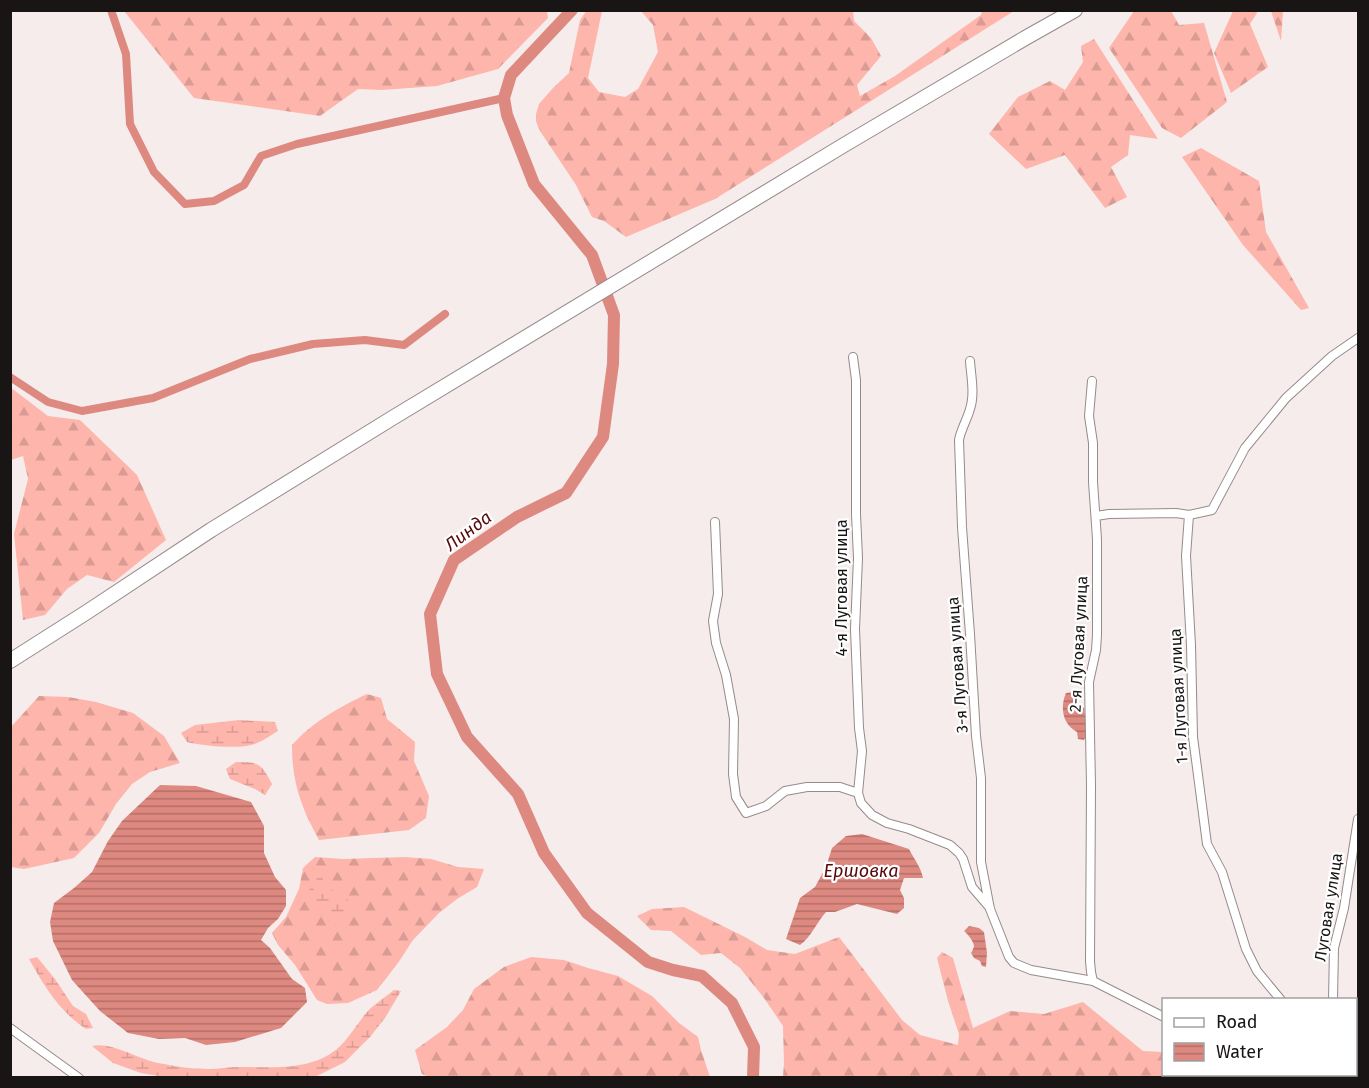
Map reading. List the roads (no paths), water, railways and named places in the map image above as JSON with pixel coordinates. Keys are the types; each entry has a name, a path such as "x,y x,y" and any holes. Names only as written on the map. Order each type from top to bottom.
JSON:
{"main road":[{"path":"10,661 211,530 394,417 948,83 1075,10"}],"street":[{"path":"1096,516 1176,513 1189,515 1212,510 1245,448 1287,398 1332,356 1359,338"},
{"name":"4-я Луговая улица","path":"853,357 856,380 858,558 855,629 862,751 858,793"},
{"name":"3-я Луговая улица","path":"970,361 971,406 959,440 962,527 976,736 980,759 981,861 990,909 1009,957 1014,963 1031,970 1094,981"},
{"name":"2-я Луговая улица","path":"1092,381 1089,416 1093,443 1097,539 1096,644 1089,682 1090,961 1094,981"},
{"name":"1-я Луговая улица","path":"1189,515 1186,556 1193,737 1207,844 1222,872 1246,949 1257,971 1280,998"},
{"path":"715,522 718,594 713,621 716,644 726,675 734,719 733,774 736,797 746,813 766,806 786,792 807,787 840,786 858,793 861,803 872,815 887,823 950,845 963,859 972,887 990,909"},
{"name":"Луговая улица","path":"1333,998 1334,948 1344,908 1359,819"},
{"path":"1094,981 1162,1016"},
{"path":"10,1028 78,1077"}],"water":[{"path":"1073,692 1075,696 1079,695 1077,702 1081,712 1084,707 1087,734 1084,740 1078,739 1077,732 1065,720 1063,704 1066,693"},
{"path":"160,785 196,786 251,802 264,826 264,853 275,877 286,890 286,906 261,940 270,948 292,979 305,988 307,1002 281,1028 235,1042 206,1045 185,1038 159,1039 128,1033 100,1011 72,980 53,941 50,922 54,903 92,872 108,841 122,821"},
{"name":"Ершовка","path":"862,834 909,849 917,863 923,878 904,878 900,890 904,898 904,908 897,914 857,904 835,912 826,912 800,945 786,939 800,898 815,887 826,867 832,848 846,836"},
{"path":"969,926 979,928 984,932 986,967 982,966 971,953 974,944 964,931"}],"waterway":[{"path":"111,10 126,54 130,124 154,172 185,204 214,201 244,185 261,156 297,144 504,98"},
{"name":"Линда","path":"572,10 511,75 504,98 507,115 534,184 592,255 614,315 613,364 603,437 566,493 517,517 454,560 430,614 437,674 467,737 518,794 544,853 587,913 648,962 702,976 732,1003 754,1047 753,1078"},
{"path":"10,377 48,402 82,411 153,398 250,359 313,344 365,340 404,345 445,314"}]}
